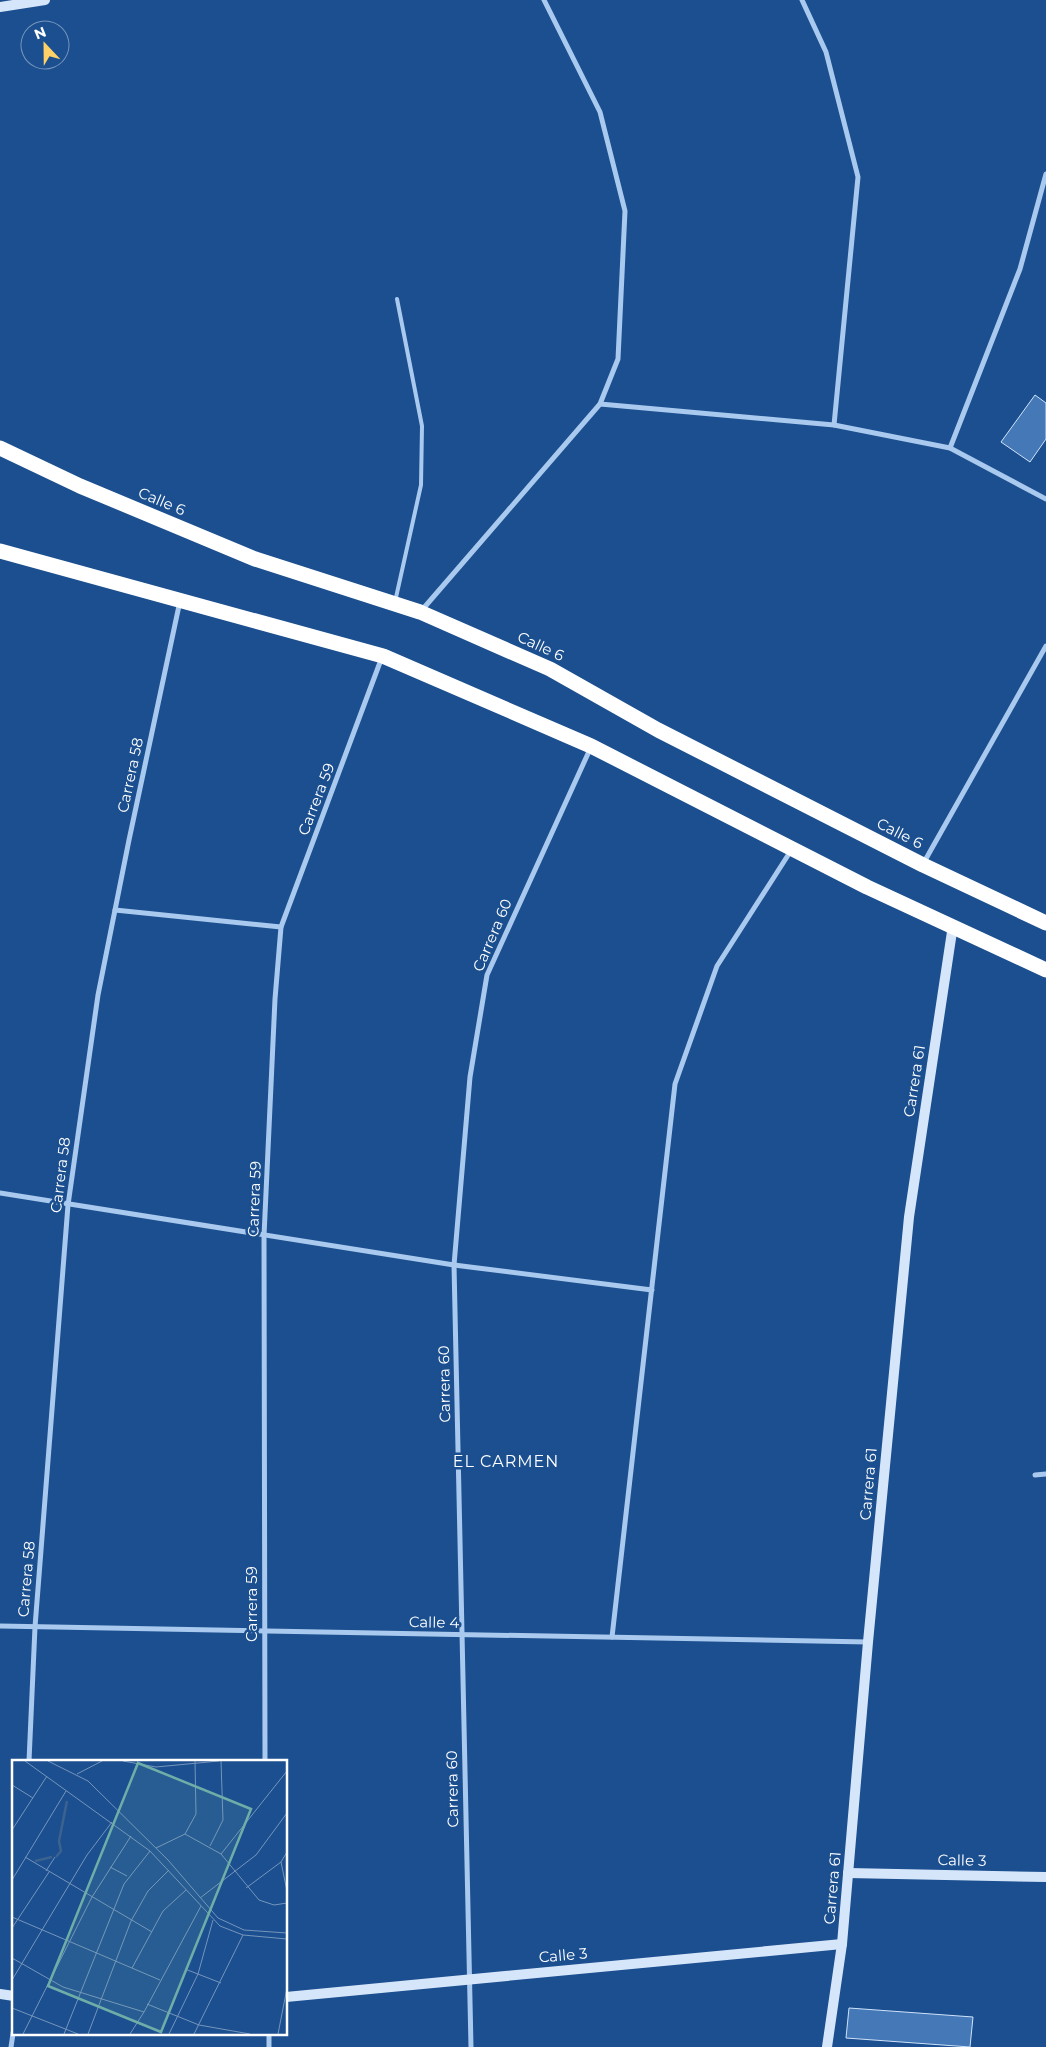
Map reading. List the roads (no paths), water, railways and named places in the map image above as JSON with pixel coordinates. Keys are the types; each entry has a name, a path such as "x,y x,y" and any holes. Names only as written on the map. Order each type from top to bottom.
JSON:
{"highway":[{"name":"Calle 6","path":"0,448 80,486 254,559 420,612 550,669 658,730 923,865 1046,923"},
{"path":"0,551 382,656 591,746 867,887 953,925 1046,970"}],"main road":[{"path":"0,7 45,0"},
{"name":"Carrera 61","path":"827,2047 842,1944 868,1642 909,1217 953,925"},
{"name":"Calle 3","path":"848,1873 1046,1877"},
{"name":"Calle 3","path":"288,1997 842,1944"}],"street":[{"path":"420,612 600,404 618,359 625,211 600,112 544,0"},
{"path":"802,0 826,52 858,177 834,425"},
{"path":"950,448 1020,269 1046,174"},
{"path":"600,404 834,425 950,448 1046,498"},
{"name":"Carrera 58","path":"29,1760 35,1627 68,1204 98,995 180,601"},
{"path":"923,865 1046,646"},
{"name":"Carrera 59","path":"265,1760 263,1631 264,1236 275,999 281,927 382,656"},
{"name":"Carrera 60","path":"471,2047 454,1265 470,1077 487,975 591,746"},
{"path":"612,1637 675,1084 717,966 793,849"},
{"path":"115,910 281,927"},
{"path":"0,1192 264,1236 454,1265 652,1290"},
{"path":"1035,1475 1046,1474"},
{"name":"Calle 4","path":"0,1626 868,1642"},
{"path":"11,2047 13,2034"},
{"path":"269,2034 269,2047"}],"lane":[{"path":"394,604 421,485 422,426 396,298"}],"district":[{"name":"EL CARMEN","path":"506,1461"}]}
